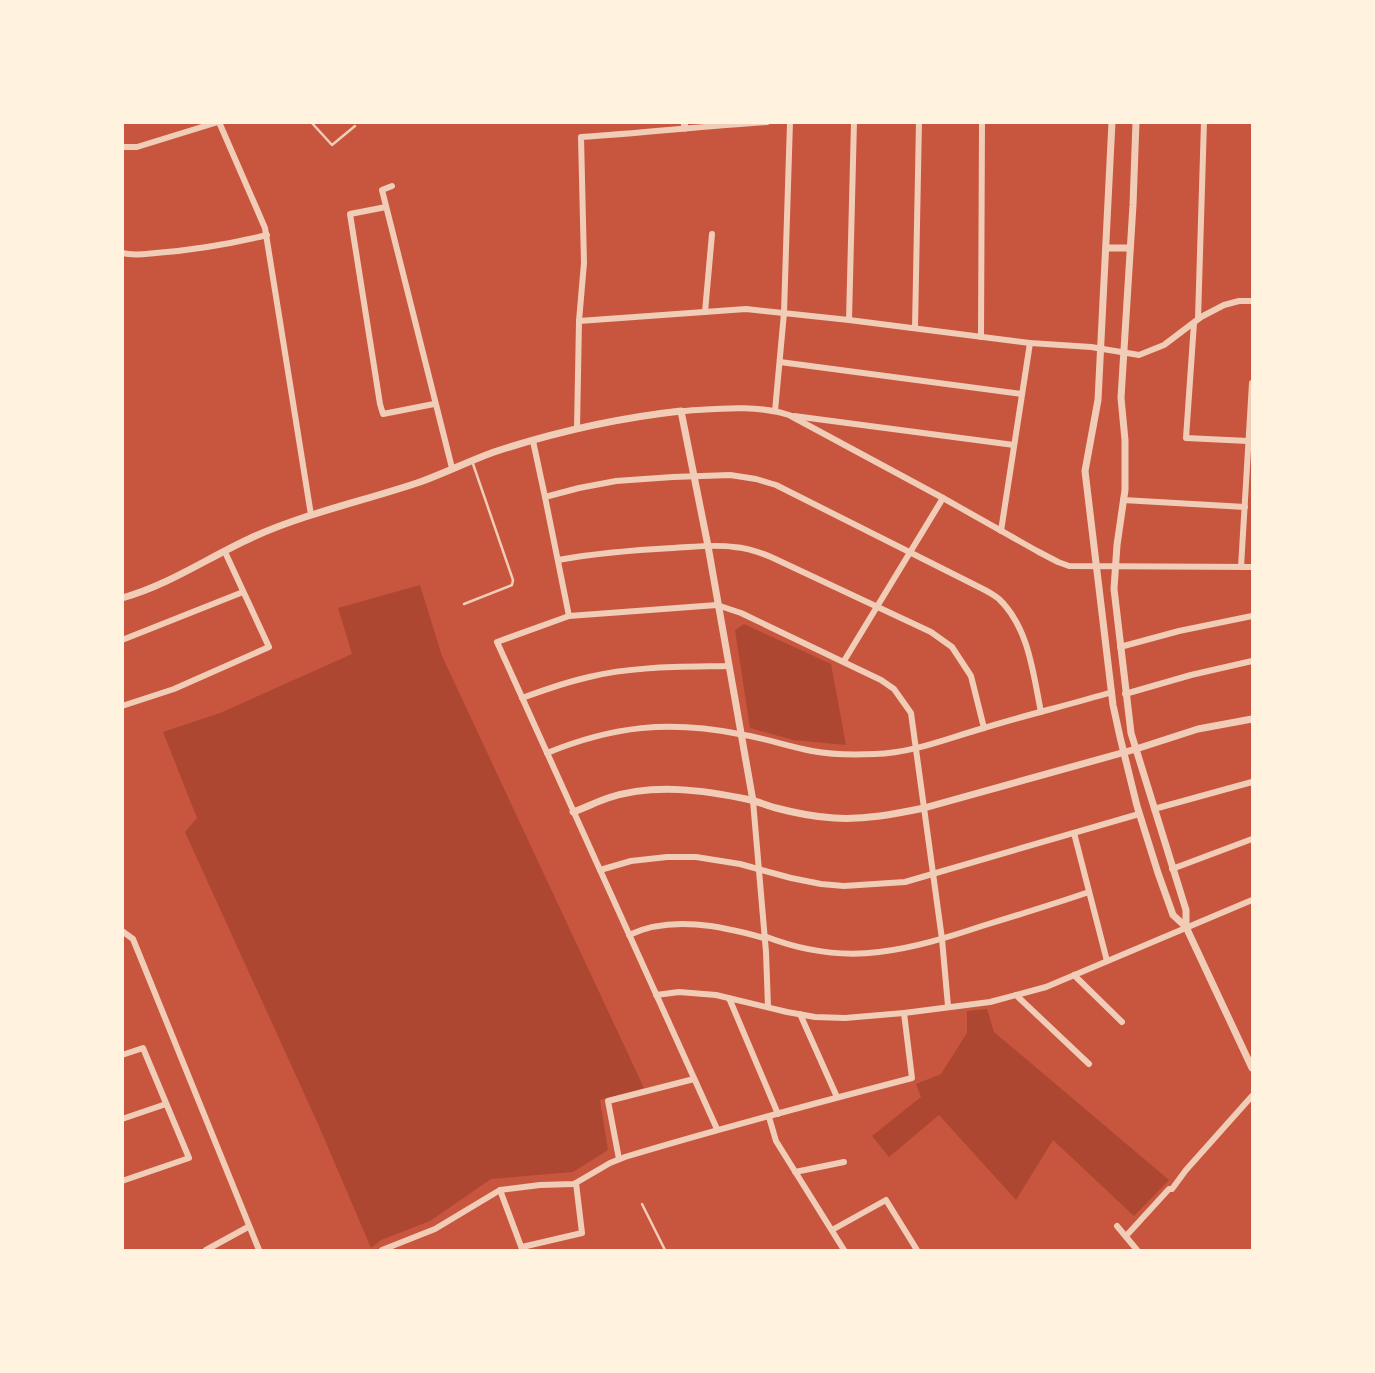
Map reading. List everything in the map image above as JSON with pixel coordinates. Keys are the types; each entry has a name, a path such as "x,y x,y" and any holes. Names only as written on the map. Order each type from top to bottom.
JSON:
{"street":[{"path":"122,147 137,147 219,122 267,235 311,515"},
{"path":"578,429 579,321 584,263 581,137 654,132 684,125 767,122"},
{"path":"775,411 783,313 790,122"},
{"path":"849,320 854,122"},
{"path":"915,328 919,122"},
{"path":"981,337 982,122"},
{"path":"1112,122 1098,400 1085,471 1112,692 1139,814 1158,873 1174,915 1186,928 1252,1068"},
{"path":"1136,122 1121,398 1125,440 1125,490 1114,589 1131,733 1186,910 1186,928"},
{"path":"1204,122 1196,321 1186,438 1248,441"},
{"path":"392,186 382,190 452,468"},
{"path":"386,207 350,214 380,404 383,414 434,404"},
{"path":"705,312 712,234"},
{"path":"122,253 130,255 175,251 267,235"},
{"path":"1106,248 1130,248"},
{"path":"579,321 746,309 1030,343 1100,348 1139,355 1164,345 1196,321 1224,305 1252,301"},
{"path":"1001,531 1030,343"},
{"path":"780,362 1022,394"},
{"path":"1241,567 1245,507 1249,491 1248,441 1252,383"},
{"path":"122,598 135,595 253,537 311,515 424,481 452,468 533,440 621,419 681,411 760,409 1014,445"},
{"path":"681,411 753,801 768,1007"},
{"path":"789,415 1069,566 1252,566"},
{"path":"533,440 569,616"},
{"path":"545,497 616,481 694,476 730,475 776,485 997,598 1013,616 1026,644 1041,712"},
{"path":"844,661 943,498"},
{"path":"1123,500 1245,507"},
{"path":"558,560 625,550 708,546 753,550 771,556 931,632 952,647 971,676 984,727"},
{"path":"122,706 174,689 269,647 225,552"},
{"path":"122,640 243,592"},
{"path":"717,1129 497,642 569,616 717,606 741,613 844,661 894,689 911,713 942,939 948,1006"},
{"path":"1120,647 1252,616"},
{"path":"1125,694 1252,661"},
{"path":"522,698 554,686 607,673 729,666"},
{"path":"547,753 593,736 658,726 740,734 813,751 878,754 916,749 984,727 1112,692"},
{"path":"573,813 609,798 660,789 701,791 797,813 834,818 894,814 1136,749 1198,729 1252,719"},
{"path":"1154,809 1252,782"},
{"path":"600,870 667,857 696,857 740,864 792,878 844,886 905,882 1139,814"},
{"path":"1073,833 1107,961"},
{"path":"1172,869 1252,839"},
{"path":"629,935 641,929 679,924 734,930 809,949 837,953 880,952 942,939 1089,892"},
{"path":"656,995 679,992 716,995 800,1014 845,1018 990,1002 1046,987 1252,900"},
{"path":"122,931 133,939 259,1251"},
{"path":"1074,975 1122,1022"},
{"path":"1016,995 1089,1064"},
{"path":"729,998 778,1114"},
{"path":"382,1251 435,1229 500,1190 576,1183 619,1159 717,1129 912,1078 904,1013"},
{"path":"800,1014 837,1097"},
{"path":"122,1055 143,1048 189,1158 122,1181"},
{"path":"619,1159 608,1101 694,1079"},
{"path":"1126,1236 1169,1189 1172,1189 1252,1096"},
{"path":"122,1119 166,1104"},
{"path":"769,1117 776,1141 844,1251"},
{"path":"794,1172 845,1162"},
{"path":"500,1190 522,1249 582,1233 576,1183"},
{"path":"832,1230 886,1200 917,1251"},
{"path":"1117,1226 1138,1251"},
{"path":"206,1251 248,1227"}],"lane":[{"path":"311,122 332,145 355,126"},
{"path":"464,604 512,586 513,580 472,461"},
{"path":"642,1204 665,1251"}],"shaded area":[{"path":"420,585 442,656 644,1088 600,1100 608,1150 573,1172 491,1179 430,1221 381,1240 371,1248 318,1124 185,832 197,818 163,732 220,713 352,654 338,608"},
{"path":"744,624 831,664 846,745 793,740 750,728 735,630"},
{"path":"987,1009 994,1032 1169,1180 1134,1216 1053,1140 1016,1200 939,1115 889,1157 872,1136 921,1097 916,1084 941,1074 967,1033 967,1011"}]}
